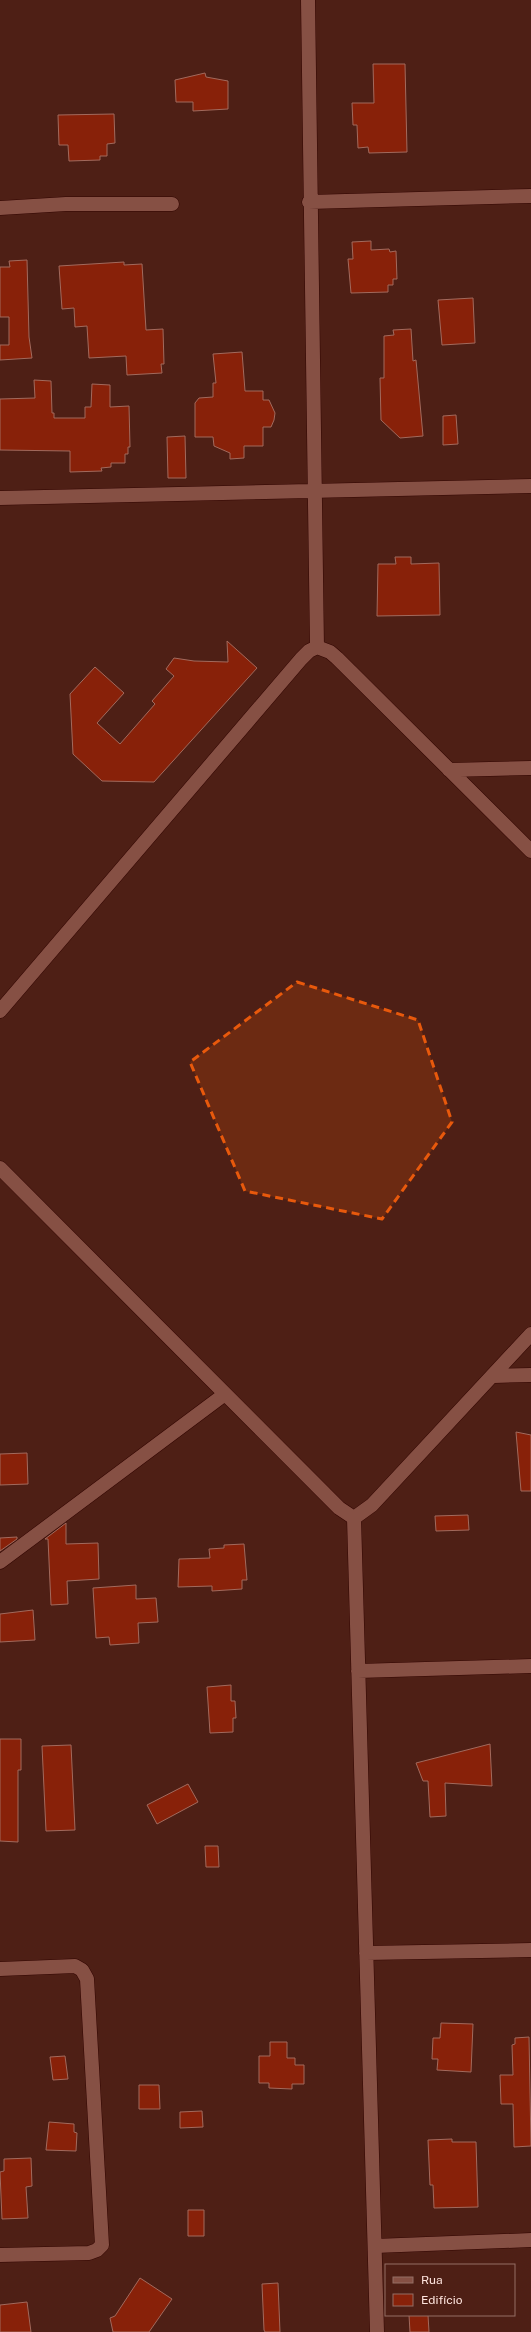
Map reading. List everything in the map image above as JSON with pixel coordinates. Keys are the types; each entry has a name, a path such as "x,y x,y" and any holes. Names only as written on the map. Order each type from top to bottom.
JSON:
{"street":[{"path":"308,0 309,202 317,492 317,647"},
{"path":"309,202 531,196"},
{"path":"0,208 66,204 172,204"},
{"path":"0,498 531,486"},
{"path":"0,1011 302,659 309,651 317,647 330,652 337,658 531,851"},
{"path":"449,770 531,768"},
{"path":"0,1168 339,1508 354,1518"},
{"path":"354,1518 372,1505 494,1376 531,1334"},
{"path":"494,1376 531,1375"},
{"path":"0,1562 225,1394"},
{"path":"354,1518 378,2332"},
{"path":"358,1671 531,1666"},
{"path":"366,1953 531,1950"},
{"path":"0,1969 75,1966 82,1970 87,1978 102,2245 97,2250 89,2253 0,2255"},
{"path":"375,2246 531,2240"}],"highlighted area":[{"path":"297,982 418,1020 452,1122 382,1219 245,1191 190,1062"}],"building":[{"path":"373,64 405,64 407,152 369,153 368,147 358,148 357,125 353,125 352,103 374,103"},
{"path":"205,73 206,77 228,81 228,109 193,111 193,102 176,102 175,80"},
{"path":"114,114 115,143 107,144 107,156 100,156 100,160 69,161 68,145 59,145 58,115"},
{"path":"371,241 371,250 389,249 390,252 396,251 397,279 393,279 393,285 388,285 388,292 351,293 348,259 353,259 352,242"},
{"path":"27,260 29,337 32,358 0,360 0,345 9,345 9,317 0,317 0,267 10,267 9,261"},
{"path":"124,262 124,265 142,264 146,330 163,329 164,364 161,364 162,373 127,375 126,356 89,358 87,326 75,327 74,308 62,309 59,266"},
{"path":"473,298 475,343 442,345 438,300"},
{"path":"411,329 413,361 416,360 423,436 400,438 381,420 380,378 384,378 384,336 394,335 393,330"},
{"path":"242,352 245,391 263,391 263,400 269,400 275,413 271,427 263,427 263,446 244,446 244,458 230,459 230,453 214,446 213,437 195,437 195,403 199,398 213,397 213,383 216,383 213,354"},
{"path":"34,380 51,381 52,413 54,413 54,418 85,418 85,407 91,407 92,384 110,385 110,407 129,406 130,447 128,447 128,454 125,454 125,463 111,463 111,467 101,468 102,471 70,472 70,451 0,450 0,399 35,398"},
{"path":"456,415 458,444 443,445 443,416"},
{"path":"185,436 186,478 168,478 167,437"},
{"path":"395,557 411,557 411,564 439,563 440,615 377,616 378,564 396,564"},
{"path":"227,641 257,668 154,782 102,781 73,754 70,694 95,667 124,693 97,723 120,744 155,704 152,701 174,676 166,669 174,658 194,661 228,662"},
{"path":"516,1432 531,1435 531,1491 521,1491"},
{"path":"27,1453 28,1484 0,1485 0,1454"},
{"path":"468,1515 469,1530 436,1531 435,1516"},
{"path":"66,1523 66,1544 98,1543 99,1579 67,1581 68,1604 51,1605 48,1539 45,1539"},
{"path":"17,1537 17,1539 0,1551 0,1538"},
{"path":"244,1544 247,1580 242,1580 242,1589 212,1591 212,1586 178,1587 179,1559 210,1558 209,1549 224,1548 224,1545"},
{"path":"136,1585 136,1599 156,1598 158,1622 138,1623 139,1643 110,1645 109,1637 96,1638 93,1588"},
{"path":"33,1610 35,1640 0,1642 0,1614"},
{"path":"231,1685 231,1701 235,1701 236,1718 233,1718 233,1732 210,1733 207,1687"},
{"path":"0,1739 21,1739 21,1770 18,1770 18,1842 0,1841"},
{"path":"490,1744 492,1786 445,1783 446,1816 430,1817 428,1781 423,1781 416,1763"},
{"path":"71,1745 75,1830 46,1831 42,1746"},
{"path":"188,1784 198,1802 157,1824 147,1805"},
{"path":"205,1846 218,1846 219,1867 206,1867"},
{"path":"441,2023 473,2024 471,2072 437,2070 438,2059 432,2059 433,2038 440,2038"},
{"path":"529,2037 531,2146 514,2147 513,2104 501,2104 500,2075 513,2075 512,2045 515,2044 515,2038"},
{"path":"270,2042 287,2042 287,2058 295,2058 295,2065 304,2065 304,2084 292,2084 292,2089 269,2088 269,2083 259,2083 259,2056 270,2056"},
{"path":"65,2056 68,2079 53,2080 50,2057"},
{"path":"139,2085 159,2085 160,2109 139,2109"},
{"path":"202,2111 203,2127 180,2128 180,2112"},
{"path":"49,2122 74,2124 74,2132 77,2133 76,2151 46,2150"},
{"path":"452,2139 452,2142 476,2142 478,2207 434,2208 433,2185 430,2185 428,2140"},
{"path":"31,2158 32,2186 26,2187 28,2218 2,2219 0,2172 4,2171 4,2159"},
{"path":"188,2210 204,2210 204,2236 188,2236"},
{"path":"140,2278 172,2299 149,2332 113,2332 110,2318 115,2316"},
{"path":"278,2283 280,2332 265,2332 262,2284"},
{"path":"27,2302 31,2332 0,2332 0,2305"},
{"path":"409,2316 428,2316 429,2332 410,2332"}]}
